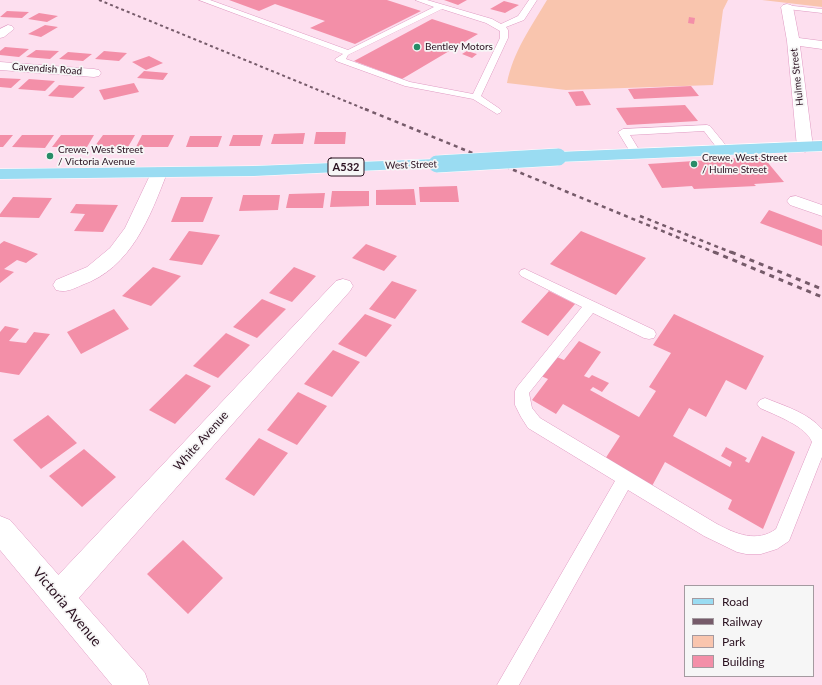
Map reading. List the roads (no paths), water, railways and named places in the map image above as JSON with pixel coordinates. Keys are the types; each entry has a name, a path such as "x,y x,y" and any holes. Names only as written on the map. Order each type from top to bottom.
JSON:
{"main road":[{"name":"West Street","path":"0,174 160,173 437,164 636,153 822,146"}],"street":[{"name":"Hulme Street","path":"787,7 793,41 805,147"},
{"path":"793,41 822,45"},
{"name":"Cavendish Road","path":"0,66 94,73"},
{"path":"63,285 96,271 124,244 139,221 160,173"},
{"path":"796,200 822,211"},
{"name":"White Avenue","path":"59,597 343,286"},
{"name":"Victoria Avenue","path":"0,529 133,685"}],"lane":[{"path":"203,0 348,54"},
{"path":"419,0 489,21 504,30 504,38 476,97"},
{"path":"500,27 521,18 533,0"},
{"path":"440,7 339,59 408,84 476,97 497,111"},
{"path":"787,7 822,11"},
{"path":"636,153 622,132 707,128 724,150"},
{"path":"525,273 649,334"},
{"path":"591,306 522,391 521,402 525,413 534,423 625,479 724,537 745,545 760,546 775,542 783,535 820,442 818,434 809,426 765,404"},
{"path":"507,685 625,479"}],"railway":[{"path":"99,0 367,110"},
{"path":"365,109 716,253"},
{"path":"640,216 733,253"},
{"path":"714,252 822,297"},
{"path":"731,252 822,289"}],"place":[{"name":"Bentley Motors","path":"417,47"},
{"name":"Crewe, West Street / Victoria Avenue","path":"50,156"},
{"name":"Crewe, West Street / Hulme Street","path":"694,164"}]}
